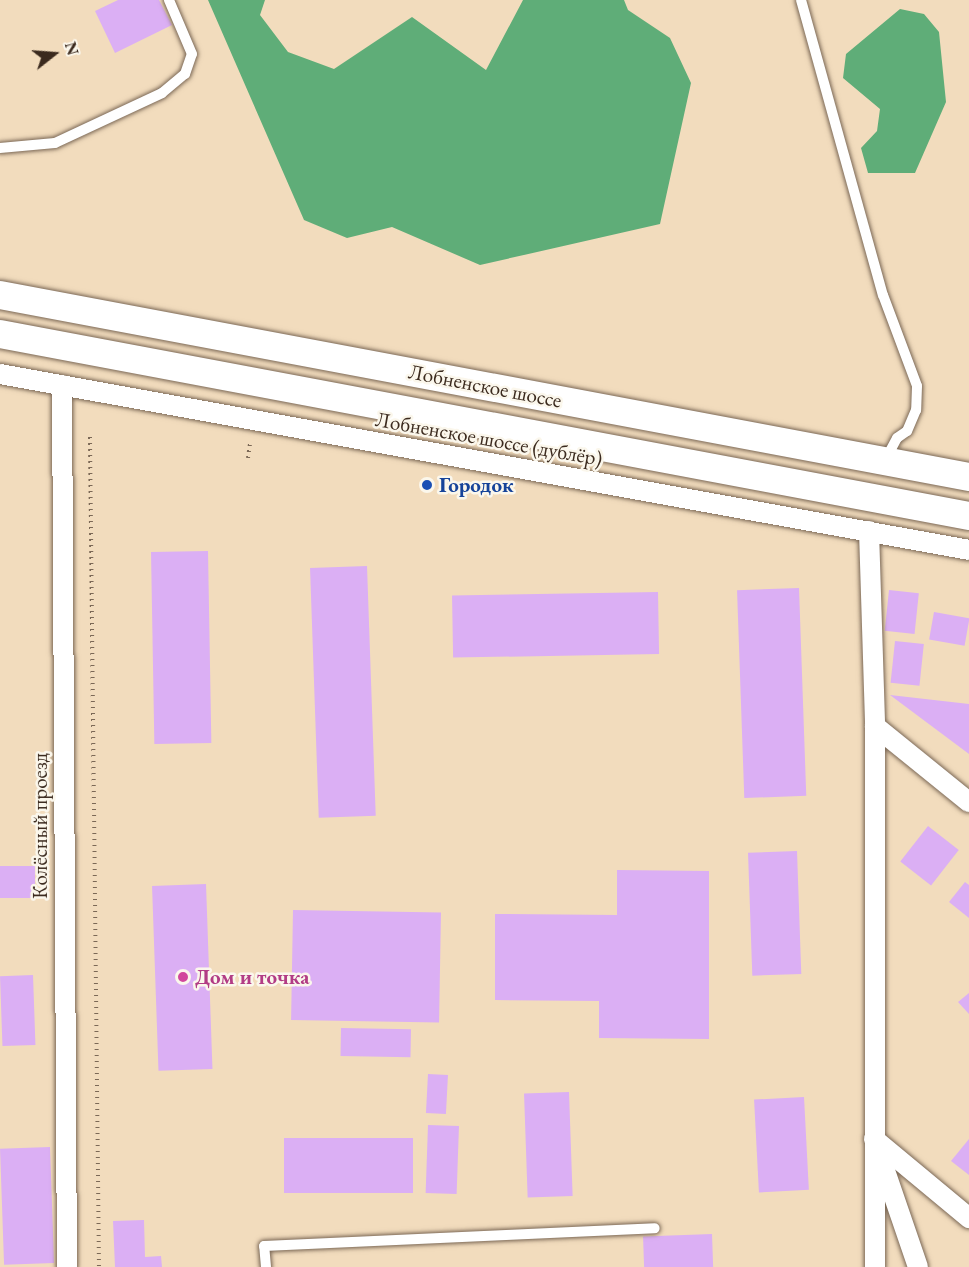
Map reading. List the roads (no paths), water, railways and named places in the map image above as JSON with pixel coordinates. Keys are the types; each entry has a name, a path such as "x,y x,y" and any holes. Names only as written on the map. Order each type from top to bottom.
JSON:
{"main road":[{"name":"Лобненское шоссе","path":"0,295 969,477"},
{"name":"Лобненское шоссе","path":"0,334 969,516"}],"street":[{"name":"Лобненское шоссе (дублёр)","path":"0,374 969,550"},
{"name":"Колёсный проезд","path":"62,385 67,1267"},
{"path":"869,531 875,726 875,1267"},
{"path":"875,726 969,802"},
{"path":"874,1139 969,1218"},
{"path":"874,1139 918,1267"}],"lane":[{"path":"0,148 55,143 162,93 185,74 192,54 169,0"},
{"path":"801,0 883,295 917,386 916,410 907,431 897,438 884,462"},
{"path":"266,1267 264,1246 655,1228"}],"place":[{"name":"Городок","path":"427,485"},
{"name":"Дом и точка","path":"183,977"}]}
